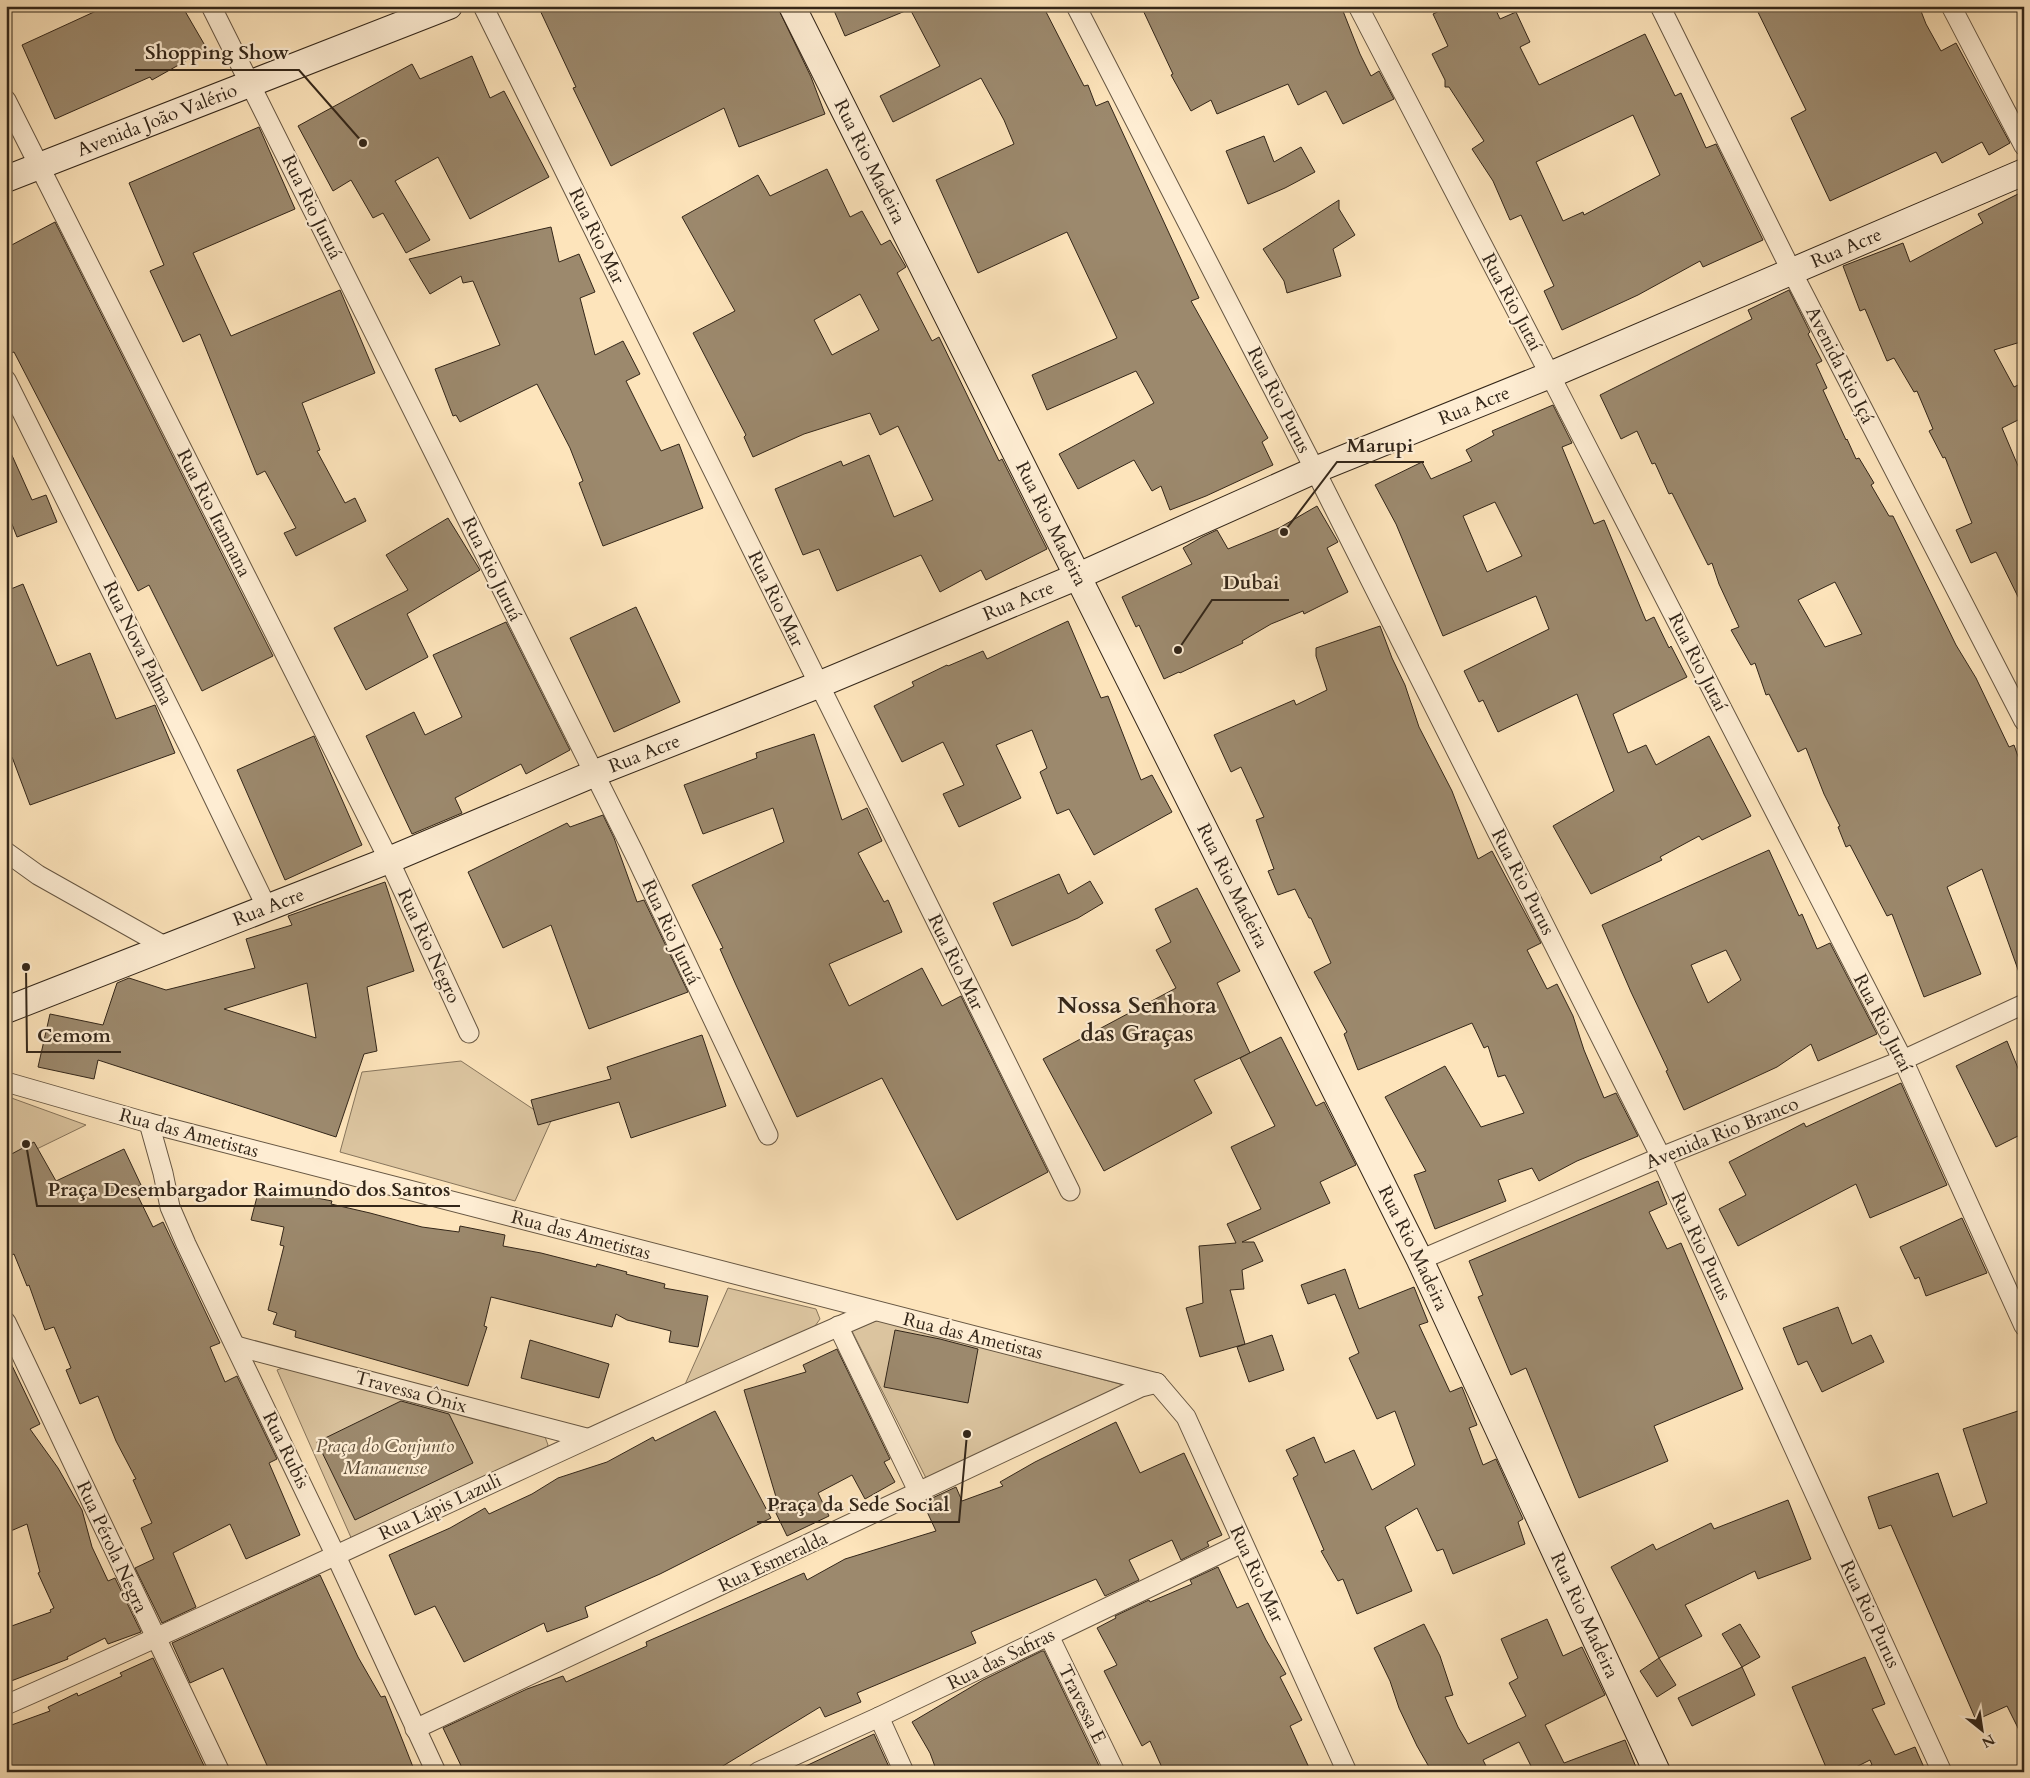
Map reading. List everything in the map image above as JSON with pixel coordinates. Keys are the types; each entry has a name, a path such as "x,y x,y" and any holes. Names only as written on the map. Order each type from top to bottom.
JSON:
{"street":[{"name":"Rua Rio Juruá","path":"210,6 251,84 638,862 768,1135"},
{"name":"Avenida João Valério","path":"6,179 449,6"},
{"name":"Rua Rio Mar","path":"483,6 1070,1191"},
{"name":"Rua Rio Madeira","path":"792,6 1076,577 1420,1260 1657,1772"},
{"name":"Rua Rio Purus","path":"1076,6 1315,470 1661,1157 1942,1772"},
{"name":"Rua Rio Jutaí","path":"1358,6 1903,1060 2024,1326"},
{"name":"Avenida Rio Içá","path":"1660,6 1792,272 2024,721"},
{"path":"1951,6 2024,146"},
{"path":"6,100 40,166"},
{"name":"Rua Rio Itannana","path":"40,166 389,860"},
{"name":"Rua Acre","path":"6,1010 389,860 593,774 818,685 1076,577 1315,470 1550,375 2024,172"},
{"name":"Rua Nova Palma","path":"6,380 267,908"},
{"path":"6,852 38,874 166,947"},
{"name":"Rua Rio Negro","path":"389,860 469,1032"},
{"name":"Avenida Rio Branco","path":"1420,1260 1661,1157 1903,1060 2024,1004"},
{"name":"Rua das Ametistas","path":"6,1082 149,1123 1157,1383"},
{"name":"Rua Rubis","path":"149,1123 170,1207 186,1244 336,1556 436,1772"},
{"name":"Rua Lápis Lazuli","path":"6,1705 156,1639 586,1438 874,1311"},
{"name":"Rua Pérola Negra","path":"6,1322 220,1772"},
{"path":"838,1326 919,1493"},
{"name":"Travessa Ônix","path":"236,1346 586,1438"},
{"name":"Rua Rio Mar","path":"1157,1383 1186,1417 1347,1772"},
{"name":"Rua Esmeralda","path":"416,1728 1141,1387 1157,1383"},
{"name":"Rua das Safiras","path":"758,1772 880,1717 1242,1542"},
{"name":"Travessa E","path":"1050,1636 1115,1772"},
{"path":"880,1717 904,1772"}],"green space":[{"path":"461,1061 551,1121 515,1201 340,1152 362,1072"},
{"path":"6,1096 86,1125 6,1164"},
{"path":"728,1288 816,1309 820,1319 815,1326 683,1389"},
{"path":"878,1320 1131,1387 928,1482 852,1331"},
{"name":"Praça do Conjunto Manauense","path":"285,1367 544,1434 548,1445 546,1451 353,1542 277,1370"}],"building":[{"path":"107,6 182,6 207,49 152,80 150,77 55,119 22,45"},
{"path":"538,6 777,6 811,77 825,114 739,147 724,108 611,166 573,88 576,87"},
{"path":"832,6 1043,6 1084,86 1088,85 1096,106 1108,101 1199,298 1191,301 1268,438 1262,442 1273,465 1206,496 1170,510 1161,486 1152,491 1134,460 1078,489 1059,454 1154,403 1136,371 1047,410 1032,375 1117,338 1067,232 978,273 936,180 1014,144 1004,120 981,78 893,122 880,96 940,66 910,9 845,36"},
{"path":"1141,6 1341,6 1371,76 1379,71 1394,99 1343,124 1326,91 1298,105 1288,84 1217,114 1211,100 1191,111 1171,75 1173,74"},
{"path":"1450,6 1494,6 1500,19 1516,12 1530,42 1520,47 1539,85 1645,34 1675,96 1681,93 1706,148 1716,144 1763,240 1703,267 1700,261 1638,295 1562,330 1544,291 1554,286 1521,215 1510,220 1493,181 1472,149 1484,141 1449,87 1445,87 1445,80 1432,54 1448,46 1433,14","holes":["1633,115 1660,175 1584,215 1583,212 1563,221 1536,162"]},
{"path":"1755,6 1919,6 1926,24 1941,51 1956,43 2010,143 1989,155 1982,142 1942,163 1936,152 1830,201 1791,118 1806,110"},
{"path":"472,56 490,98 504,91 549,177 470,219 438,157 395,181 430,240 406,253 383,213 373,218 351,180 333,191 298,126 412,64 420,79"},
{"path":"259,127 295,209 193,253 231,336 340,290 375,373 302,403 320,450 317,451 345,503 355,498 366,521 296,556 284,533 296,528 265,471 257,475 200,334 183,342 150,271 164,265 129,183"},
{"path":"1264,136 1274,162 1301,147 1315,172 1285,188 1248,204 1226,151"},
{"path":"827,169 850,217 862,211 881,245 890,240 906,267 897,273 932,341 939,337 999,461 1002,459 1047,549 986,580 981,570 940,592 921,555 837,591 819,549 803,555 775,489 841,461 843,466 869,455 894,517 933,500 898,426 880,435 870,413 804,434 753,457 744,437 746,435 693,333 735,311 682,217 758,175 770,196","holes":["860,294 879,330 832,355 814,320"]},
{"path":"2024,191 2024,341 1994,350 2014,387 2024,382 2024,417 2002,428 2024,480 2024,609 1996,552 1971,563 1956,530 1972,523 1945,457 1943,458 1929,431 1933,429 1917,391 1914,392 1894,358 1887,361 1865,309 1860,311 1843,266 1903,243 1910,262 1983,223 1978,214"},
{"path":"1339,200 1339,209 1355,235 1333,249 1341,276 1287,293 1284,281 1263,249"},
{"path":"55,222 273,656 202,691 149,585 138,591 14,352 6,355 6,248"},
{"path":"551,227 559,262 579,254 595,292 580,298 595,355 623,341 640,374 626,381 661,451 679,444 703,508 603,546 579,483 583,481 570,448 537,384 460,422 456,415 453,416 435,369 500,345 473,281 463,283 461,276 430,294 409,259"},
{"path":"1789,290 1822,361 1816,364 1827,388 1823,390 1846,440 1856,459 1859,458 1874,483 1871,485 1889,516 1893,516 1956,645 1976,678 2009,747 2014,745 2024,773 2024,977 2021,978 1982,869 1947,887 1981,974 1924,997 1892,914 1887,916 1850,845 1846,847 1838,827 1840,826 1824,794 1806,748 1798,752 1769,694 1766,695 1755,663 1751,665 1731,630 1739,627 1719,584 1712,563 1708,565 1672,493 1669,494 1655,463 1652,464 1637,431 1621,439 1600,395 1752,319 1748,310","holes":["1835,582 1862,634 1825,647 1798,600"]},
{"path":"1553,405 1572,443 1562,447 1594,524 1604,520 1646,621 1654,617 1669,648 1671,646 1687,677 1613,714 1628,753 1646,745 1656,765 1709,736 1751,816 1702,840 1699,836 1660,857 1662,860 1591,894 1553,826 1614,791 1577,694 1498,732 1483,700 1479,702 1464,671 1549,629 1536,596 1443,636 1396,524 1375,485 1422,462 1431,479 1472,461 1466,450 1494,435 1492,431","holes":["1495,502 1522,556 1487,572 1463,516"]},
{"path":"6,442 32,500 46,495 57,522 17,537 6,509"},
{"path":"1317,506 1338,542 1327,548 1348,592 1304,614 1303,611 1271,624 1242,641 1243,643 1164,679 1139,625 1136,627 1122,597 1192,564 1183,548 1217,530 1228,549 1279,528"},
{"path":"448,518 480,570 407,614 428,657 366,690 334,628 408,590 386,555"},
{"path":"23,584 57,666 90,653 116,719 155,705 175,753 30,805 12,757 6,759 6,591"},
{"path":"636,607 680,702 614,732 570,638"},
{"path":"1068,621 1101,698 1108,696 1141,780 1152,775 1172,812 1094,855 1069,809 1057,814 1040,772 1047,768 1032,730 996,745 1021,798 959,827 943,794 964,785 943,742 902,762 874,706 914,686 912,682 947,665 983,651 987,659"},
{"path":"506,622 570,750 526,774 521,764 455,798 462,813 412,834 366,736 414,712 425,735 462,717 433,655"},
{"path":"1380,626 1405,685 1419,727 1452,791 1478,859 1492,851 1541,943 1527,950 1547,989 1557,984 1573,1016 1584,1050 1604,1098 1616,1093 1638,1136 1577,1161 1539,1181 1532,1168 1498,1180 1506,1201 1435,1229 1414,1175 1426,1171 1385,1097 1445,1066 1481,1127 1524,1113 1505,1075 1498,1077 1488,1046 1484,1048 1472,1023 1358,1070 1344,1034 1347,1032 1314,972 1331,963 1311,918 1309,918 1295,889 1278,895 1268,871 1274,869 1256,820 1264,817 1241,767 1231,772 1214,735 1294,700 1296,705 1327,690 1316,656 1316,648"},
{"path":"814,734 842,820 867,808 882,841 858,853 884,902 888,900 902,932 829,964 849,1006 922,968 942,1006 961,996 1048,1172 957,1220 882,1078 797,1117 720,949 723,948 692,885 784,842 773,808 703,834 684,785 757,758 756,753"},
{"path":"314,736 362,845 285,880 237,770"},
{"path":"603,815 614,838 637,902 644,900 688,992 589,1029 551,925 503,948 468,872 567,823 570,827"},
{"path":"1769,850 1799,916 1802,914 1817,949 1830,943 1877,1034 1818,1061 1811,1044 1777,1067 1684,1110 1666,1071 1668,1070 1602,925","holes":["1726,950 1741,980 1708,1003 1691,965"]},
{"path":"1059,874 1068,894 1090,881 1103,903 1078,918 1012,946 993,903"},
{"path":"385,882 414,971 367,987 377,1051 364,1054 336,1137 98,1060 94,1079 38,1067 50,1014 103,1025 117,983 129,978 166,990 255,968 246,939 292,925 288,916","holes":["307,983 316,1038 224,1009"]},
{"path":"1197,888 1240,971 1217,983 1250,1053 1194,1080 1212,1113 1104,1171 1043,1059 1176,988 1156,950 1171,942 1155,909"},
{"path":"702,1035 726,1106 631,1138 619,1102 538,1125 531,1100 611,1079 607,1067"},
{"path":"1281,1037 1316,1106 1324,1102 1356,1165 1320,1182 1330,1203 1242,1242 1254,1242 1263,1261 1242,1270 1244,1289 1230,1290 1245,1344 1200,1357 1186,1308 1203,1303 1199,1246 1236,1243 1227,1224 1261,1209 1231,1147 1275,1126 1240,1058"},
{"path":"2007,1041 2024,1083 2024,1133 1996,1147 1956,1066"},
{"path":"1901,1083 1947,1185 1870,1218 1856,1184 1738,1246 1719,1209 1746,1195 1729,1162 1804,1123 1806,1127"},
{"path":"34,1142 56,1181 124,1149 141,1185 134,1188 153,1227 163,1222 220,1343 210,1347 225,1382 237,1376 277,1459 269,1463 300,1535 246,1559 230,1524 173,1553 196,1607 162,1623 135,1568 154,1559 141,1528 152,1523 133,1480 136,1479 116,1441 98,1396 80,1404 66,1370 71,1368 54,1327 45,1330 29,1285 27,1286 14,1254 6,1258 6,1157"},
{"path":"1658,1181 1667,1204 1649,1212 1667,1249 1681,1243 1743,1389 1654,1426 1668,1461 1579,1498 1526,1368 1511,1375 1478,1297 1483,1295 1469,1261"},
{"path":"259,1189 291,1197 292,1193 332,1201 331,1204 422,1227 459,1232 460,1226 505,1235 503,1246 541,1253 596,1267 597,1264 665,1284 664,1288 708,1296 698,1347 669,1342 671,1331 627,1320 616,1314 612,1327 491,1297 484,1326 487,1327 468,1386 295,1337 296,1331 273,1324 277,1313 268,1310 284,1246 280,1245 284,1227 251,1220"},
{"path":"1962,1218 1987,1273 1926,1296 1919,1277 1915,1279 1900,1247"},
{"path":"1345,1269 1359,1309 1414,1287 1428,1322 1419,1325 1450,1392 1462,1387 1477,1425 1469,1428 1483,1465 1496,1459 1523,1519 1518,1522 1525,1544 1453,1574 1443,1549 1437,1551 1417,1508 1385,1527 1412,1591 1357,1614 1343,1579 1338,1581 1321,1551 1324,1550 1293,1478 1298,1475 1286,1450 1314,1437 1325,1463 1354,1450 1372,1490 1415,1465 1395,1411 1377,1419 1349,1358 1359,1353 1335,1294 1308,1304 1301,1285"},
{"path":"1838,1307 1852,1344 1871,1335 1884,1362 1822,1392 1807,1361 1798,1365 1783,1328"},
{"path":"895,1330 978,1349 968,1403 884,1387"},
{"path":"1272,1335 1284,1370 1249,1382 1237,1347"},
{"path":"530,1340 609,1364 599,1398 521,1378"},
{"path":"837,1349 890,1459 884,1462 895,1482 865,1499 852,1475 818,1493 829,1516 787,1536 774,1509 779,1507 744,1390 806,1372 803,1365"},
{"path":"6,1353 40,1424 30,1429 58,1468 82,1510 92,1547 108,1581 115,1578 141,1632 108,1644 105,1638 67,1657 68,1659 6,1683 6,1628 51,1612 50,1610 54,1608 38,1573 40,1572 27,1524 6,1533"},
{"path":"401,1401 449,1414 473,1463 355,1520 317,1442"},
{"path":"2024,1409 2024,1740 2007,1706 1976,1720 1891,1525 1879,1529 1868,1497 1938,1473 1953,1517 1987,1503 1963,1429"},
{"path":"715,1411 771,1518 660,1574 585,1607 588,1617 547,1632 544,1623 464,1662 435,1606 415,1615 389,1555 450,1528 485,1508 489,1514 532,1494 558,1478 607,1462 653,1437 655,1441"},
{"path":"1116,1422 1140,1473 1184,1453 1222,1535 1207,1542 1209,1546 1181,1560 1172,1540 1129,1560 1139,1580 1105,1596 1096,1579 971,1632 976,1643 857,1693 861,1702 825,1717 820,1707 713,1772 464,1772 443,1728 527,1689 563,1676 566,1682 647,1646 646,1642 804,1573 807,1580 845,1559 936,1531 923,1503 956,1487 962,1501 1003,1486 1000,1482 1035,1462"},
{"path":"1788,1500 1811,1559 1758,1579 1755,1571 1685,1605 1702,1636 1659,1658 1611,1567 1653,1544 1656,1550 1711,1523 1714,1529"},
{"path":"1218,1567 1237,1608 1248,1603 1266,1640 1286,1674 1280,1677 1302,1720 1290,1726 1311,1772 1164,1772 1150,1741 1142,1746 1104,1671 1117,1665 1097,1628 1116,1618 1115,1616 1149,1600 1150,1602 1192,1584 1190,1580"},
{"path":"320,1575 358,1657 381,1697 385,1696 415,1772 270,1772 223,1668 190,1683 172,1643"},
{"path":"1547,1619 1563,1656 1582,1647 1605,1695 1545,1725 1564,1763 1625,1740 1638,1772 1534,1772 1519,1742 1483,1760 1489,1772 1432,1772 1399,1708 1390,1681 1374,1648 1424,1624 1440,1656 1453,1695 1445,1697 1458,1727 1468,1744 1526,1716 1509,1683 1518,1678 1501,1639"},
{"path":"1740,1624 1760,1657 1742,1667 1722,1634"},
{"path":"1044,1651 1102,1772 937,1772 930,1753 912,1722 983,1680"},
{"path":"1865,1657 1885,1704 1872,1709 1895,1755 1915,1747 1926,1772 1858,1772 1872,1765 1870,1760 1846,1772 1828,1772 1792,1687"},
{"path":"153,1658 207,1772 6,1772 6,1727 50,1711 48,1707 77,1693 78,1696 122,1676 120,1673"},
{"path":"1659,1658 1676,1685 1657,1697 1640,1671"},
{"path":"1742,1667 1755,1695 1692,1726 1678,1698"},
{"path":"874,1734 889,1767 880,1772 793,1772"}],"place":[{"name":"Shopping Show","path":"363,143"},
{"name":"Marupi","path":"1284,532"},
{"name":"Dubai","path":"1178,650"},
{"name":"Cemom","path":"26,967"},
{"name":"Praça Desembargador Raimundo dos Santos","path":"26,1144"},
{"name":"Praça da Sede Social","path":"967,1434"}],"district":[{"name":"Nossa Senhora das Graças","path":"1137,1019"}]}
